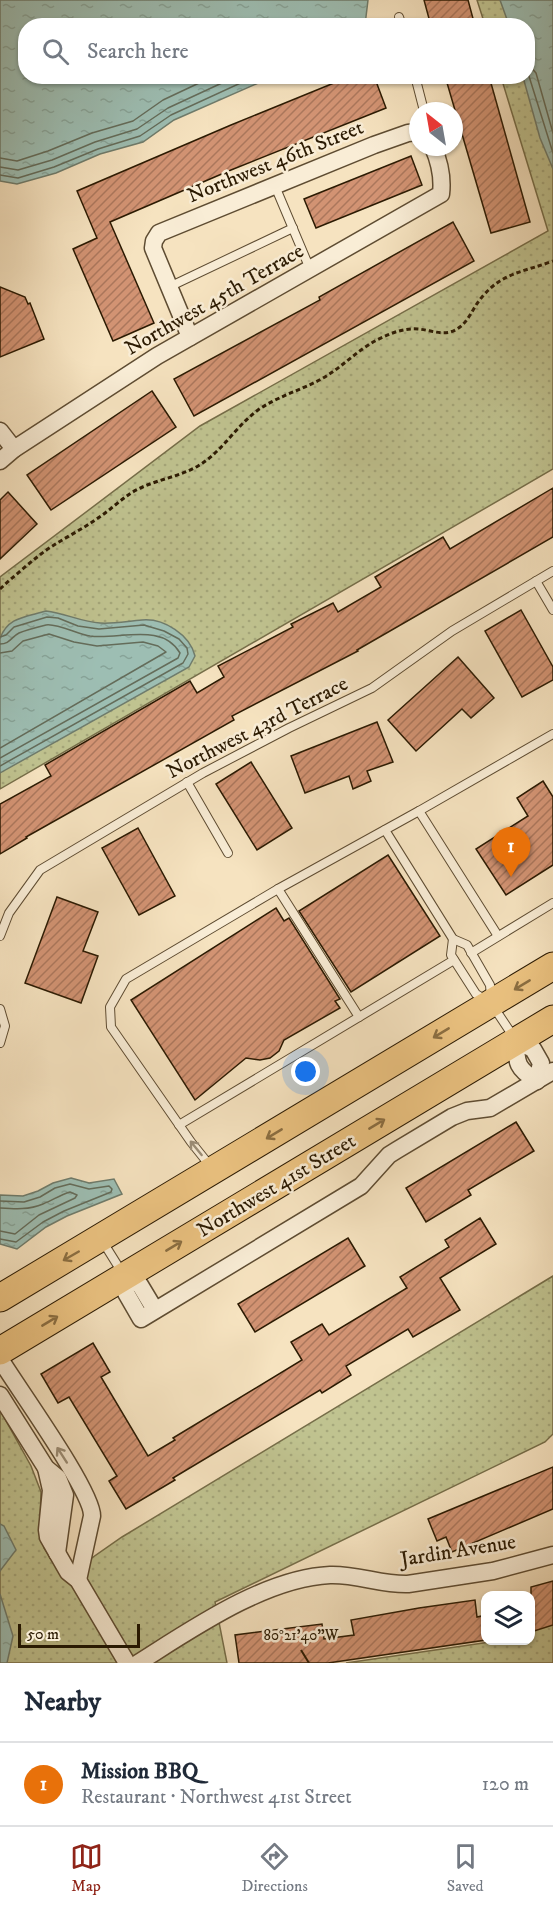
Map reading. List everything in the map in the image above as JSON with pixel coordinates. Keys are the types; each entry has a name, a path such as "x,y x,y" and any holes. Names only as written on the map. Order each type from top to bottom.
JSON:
{"main road":[{"path":"0,1298 553,966"},
{"name":"Northwest 41st Street","path":"0,1351 553,1018"}],"street":[{"name":"Northwest 46th Street","path":"169,287 153,248 159,233 409,133"},
{"name":"Northwest 45th Terrace","path":"0,461 14,449 157,356 441,194 442,179 437,156"},
{"path":"169,287 190,338"},
{"path":"0,431 14,449"},
{"path":"516,1041 533,1049 541,1063 537,1081"},
{"path":"124,1276 126,1293 148,1314 361,1186 389,1155 406,1144 457,1114 490,1108 553,1071"},
{"path":"0,1359 76,1477 91,1506 92,1516 78,1580"},
{"path":"0,1395 46,1468 58,1478 65,1495 57,1547"},
{"path":"46,1468 51,1491 48,1537 57,1547 68,1572 78,1580 127,1663"},
{"path":"65,1504 72,1507 91,1506"},
{"path":"57,1547 84,1548"},
{"name":"Jardin Avenue","path":"138,1663 248,1598 306,1579 343,1575 408,1584 493,1571 553,1555"}],"lane":[{"path":"417,84 422,102"},
{"path":"275,186 310,269"},
{"path":"169,287 292,228"},
{"name":"Northwest 43rd Terrace","path":"0,936 4,913 40,870 187,783 289,728 372,688 452,631 553,571"},
{"path":"537,581 553,610"},
{"path":"214,1170 179,1125 111,1027 110,1007 126,979 278,889 553,734"},
{"path":"187,783 228,853"},
{"path":"419,811 498,936"},
{"path":"385,830 453,939 467,945 490,985 491,1003"},
{"path":"278,889 360,1017"},
{"path":"471,952 553,903"},
{"path":"453,939 454,960 476,994 491,1003 516,1041"},
{"path":"179,1125 454,960"},
{"path":"0,1009 5,1026 0,1042"},
{"path":"101,1239 124,1276"}],"path":[{"path":"0,589 42,554 105,513 130,493 152,482 181,474 200,465 259,410 323,378 381,337 401,330 417,329 448,333 458,329 491,286 506,276 553,261"}],"green space":[{"path":"477,0 553,0 553,469 0,789 0,577 200,426 548,231 503,84 535,84 535,18 483,18"},
{"path":"553,1276 553,1434 545,1442 215,1602 227,1663 0,1663 0,1410 31,1466 41,1492 40,1522 44,1548 63,1578 122,1537"},
{"path":"553,1623 553,1663 346,1663 481,1643 535,1645 535,1629"}],"water":[{"path":"0,0 368,0 366,18 18,18 18,84 256,84 174,120 143,142 100,154 56,173 17,184 0,181"},
{"path":"500,0 553,0 553,169 540,138 525,84 535,84 535,18 506,18"},
{"path":"46,611 100,623 142,620 159,622 182,635 188,641 195,656 189,667 0,773 0,639 12,622"},
{"path":"71,1178 89,1183 114,1179 122,1194 46,1227 17,1249 0,1244 0,1195 23,1196"},
{"path":"0,1524 4,1526 16,1550 0,1571"},
{"path":"0,1594 13,1636 7,1663 0,1663"}],"building":[{"path":"424,0 468,0 473,18 429,18"},
{"path":"331,84 377,84 386,108 231,170 110,222 154,323 113,341 73,249 97,238 77,191"},
{"path":"447,84 491,84 530,222 491,233 463,137 463,102 453,102"},
{"path":"411,156 422,185 316,228 304,199"},
{"path":"453,222 474,261 194,416 174,379 320,300 319,297"},
{"path":"0,287 25,297 28,304 30,303 44,339 0,357"},
{"path":"152,391 176,427 51,510 27,475"},
{"path":"553,488 553,537 358,651 232,716 234,720 26,837 0,854 0,804 51,776 45,765 190,681 197,693 224,677 218,666 293,627 291,624 333,603 338,612 381,587 375,577 443,537 450,549"},
{"path":"8,492 37,524 0,559 0,500"},
{"path":"521,610 553,667 553,680 522,697 485,631"},
{"path":"458,657 494,698 471,718 462,709 416,751 388,720"},
{"path":"377,722 393,762 367,771 371,781 353,789 349,776 305,793 291,756"},
{"path":"251,762 292,828 257,850 216,784"},
{"path":"543,781 553,797 553,865 506,895 476,849 528,816 517,798"},
{"path":"138,828 175,896 139,915 102,848"},
{"path":"388,855 440,936 351,992 299,911"},
{"path":"57,897 98,912 83,951 98,956 81,1003 25,983"},
{"path":"276,908 284,921 289,918 340,999 335,1001 340,1008 284,1040 279,1051 270,1058 260,1060 246,1058 195,1100 131,1000"},
{"path":"516,1122 534,1151 468,1190 471,1195 426,1222 406,1188"},
{"path":"480,1218 496,1244 440,1278 460,1310 413,1337 408,1329 346,1366 351,1375 322,1393 320,1390 173,1478 175,1480 126,1509 109,1481 117,1476 69,1397 58,1403 41,1374 93,1343 110,1372 101,1377 148,1456 175,1440 173,1438 302,1360 291,1342 322,1324 329,1335 407,1288 400,1277 449,1247 445,1240"},
{"path":"348,1238 365,1266 255,1332 238,1304"},
{"path":"553,1467 553,1509 452,1552 446,1537 437,1541 428,1519"},
{"path":"553,1581 553,1625 535,1631 535,1591 531,1591 531,1587"},
{"path":"475,1600 477,1617 481,1616 481,1641 328,1663 239,1663 235,1635 322,1624 324,1639 354,1635 351,1620"}],"place":[{"name":"Mission BBQ","path":"511,877"}]}
